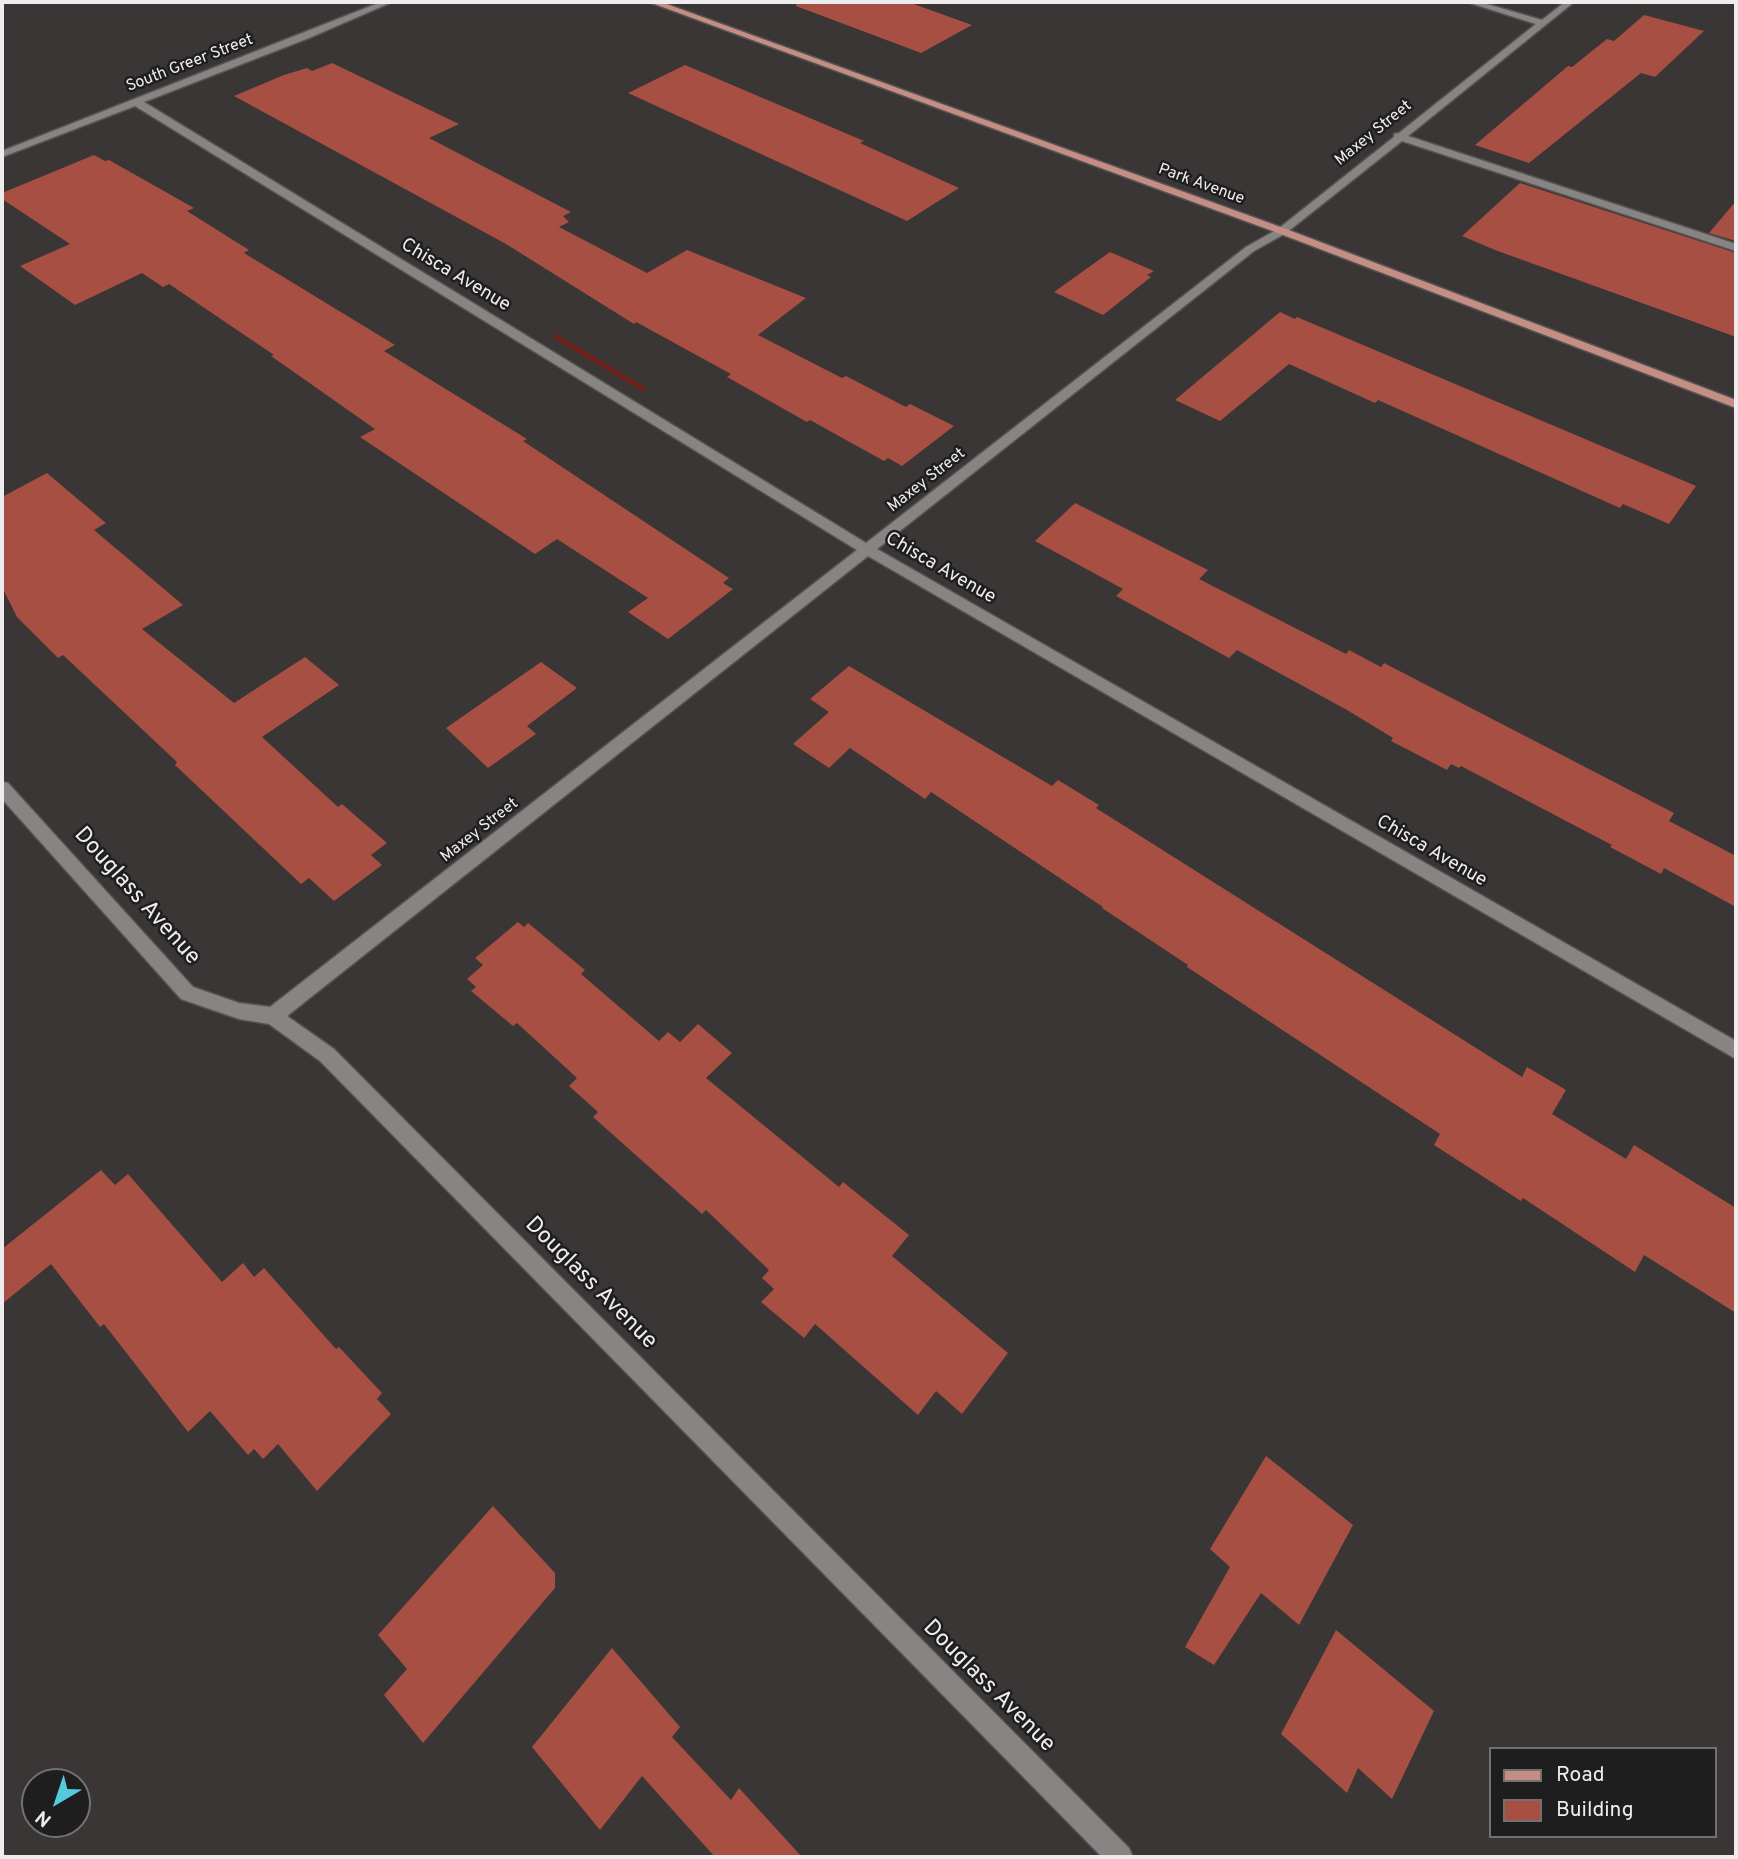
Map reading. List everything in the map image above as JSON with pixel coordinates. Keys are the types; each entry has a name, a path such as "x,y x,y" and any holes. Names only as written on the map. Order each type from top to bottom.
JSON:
{"main road":[{"name":"Park Avenue","path":"653,2 1282,231 1736,404"}],"street":[{"name":"South Greer Street","path":"2,154 306,37 388,2"},
{"path":"1471,2 1542,23"},
{"name":"Maxey Street","path":"273,1016 1250,249 1282,231 1398,136 1570,2"},
{"name":"Chisca Avenue","path":"136,102 866,549 1736,1051"},
{"path":"1398,136 1736,248"},
{"name":"Douglass Avenue","path":"2,788 187,993 239,1011 273,1016 327,1055 1119,1857"}],"shaded area":[{"path":"556,334 648,389 642,391 552,337"}],"building":[{"path":"797,2 908,2 972,25 921,53 796,6"},
{"path":"1644,15 1704,31 1655,77 1641,73 1529,163 1475,145 1568,66 1572,67 1607,39 1614,41"},
{"path":"332,63 459,124 429,138 571,212 563,216 569,222 559,227 647,273 687,250 806,298 758,335 842,378 846,376 906,407 910,404 954,426 902,466 888,458 884,461 810,420 807,422 727,377 731,374 636,322 634,324 506,244 234,96 284,75 307,68 312,71"},
{"path":"685,65 864,141 860,143 959,188 907,221 628,93"},
{"path":"94,155 105,161 109,160 194,208 187,211 249,250 244,253 395,345 384,351 527,439 523,441 729,578 723,583 733,589 668,639 628,612 648,598 557,539 535,554 360,437 375,429 271,356 274,355 169,284 163,287 142,273 75,305 20,266 70,244 2,199 2,193"},
{"path":"1520,183 1736,253 1736,337 1462,236"},
{"path":"1736,201 1736,241 1709,233"},
{"path":"1110,252 1154,271 1147,275 1151,277 1103,315 1054,292"},
{"path":"1280,312 1696,486 1669,524 1623,504 1620,508 1378,400 1375,403 1289,364 1220,421 1175,400"},
{"path":"47,473 106,523 94,530 183,605 142,629 234,703 305,657 339,685 262,737 338,807 342,804 387,843 371,855 382,865 334,901 309,878 301,884 175,765 177,762 63,655 58,658 17,617 2,587 2,497"},
{"path":"1075,503 1208,570 1199,579 1346,654 1349,650 1381,667 1384,663 1674,813 1669,821 1736,856 1736,907 1664,868 1661,874 1610,847 1612,845 1461,766 1459,768 1451,764 1447,770 1391,741 1393,738 1347,710 1237,650 1229,658 1116,596 1123,589 1035,541"},
{"path":"541,662 577,688 527,726 536,734 488,768 446,728"},
{"path":"849,666 1052,786 1058,780 1099,805 1096,808 1522,1077 1527,1067 1566,1090 1552,1114 1626,1159 1634,1145 1736,1208 1736,1313 1644,1255 1635,1272 1523,1198 1521,1201 1434,1145 1440,1134 1187,967 1188,965 931,792 925,799 850,748 829,768 793,744 829,712 810,699"},
{"path":"518,922 524,927 528,923 585,970 581,974 659,1041 668,1032 680,1042 698,1024 732,1053 706,1078 839,1187 843,1182 909,1235 892,1256 1008,1353 962,1414 936,1391 918,1415 815,1324 804,1338 761,1302 774,1289 762,1278 769,1270 706,1210 702,1214 593,1117 598,1112 569,1086 577,1078 517,1023 513,1026 471,991 476,987 467,979 483,965 475,958"},
{"path":"101,1170 115,1185 128,1174 222,1282 243,1263 254,1277 264,1268 336,1349 339,1347 382,1393 377,1399 391,1414 317,1491 278,1444 263,1459 254,1449 248,1455 210,1411 188,1432 104,1324 100,1327 51,1264 2,1304 2,1249"},
{"path":"1266,1456 1353,1525 1299,1625 1261,1593 1214,1665 1185,1647 1230,1567 1210,1549"},
{"path":"493,1506 555,1573 555,1588 423,1743 384,1695 407,1669 378,1635"},
{"path":"1336,1630 1434,1711 1392,1799 1358,1768 1347,1793 1281,1734"},
{"path":"612,1648 680,1727 672,1737 731,1800 739,1788 802,1857 715,1857 642,1776 600,1830 532,1747"}]}
